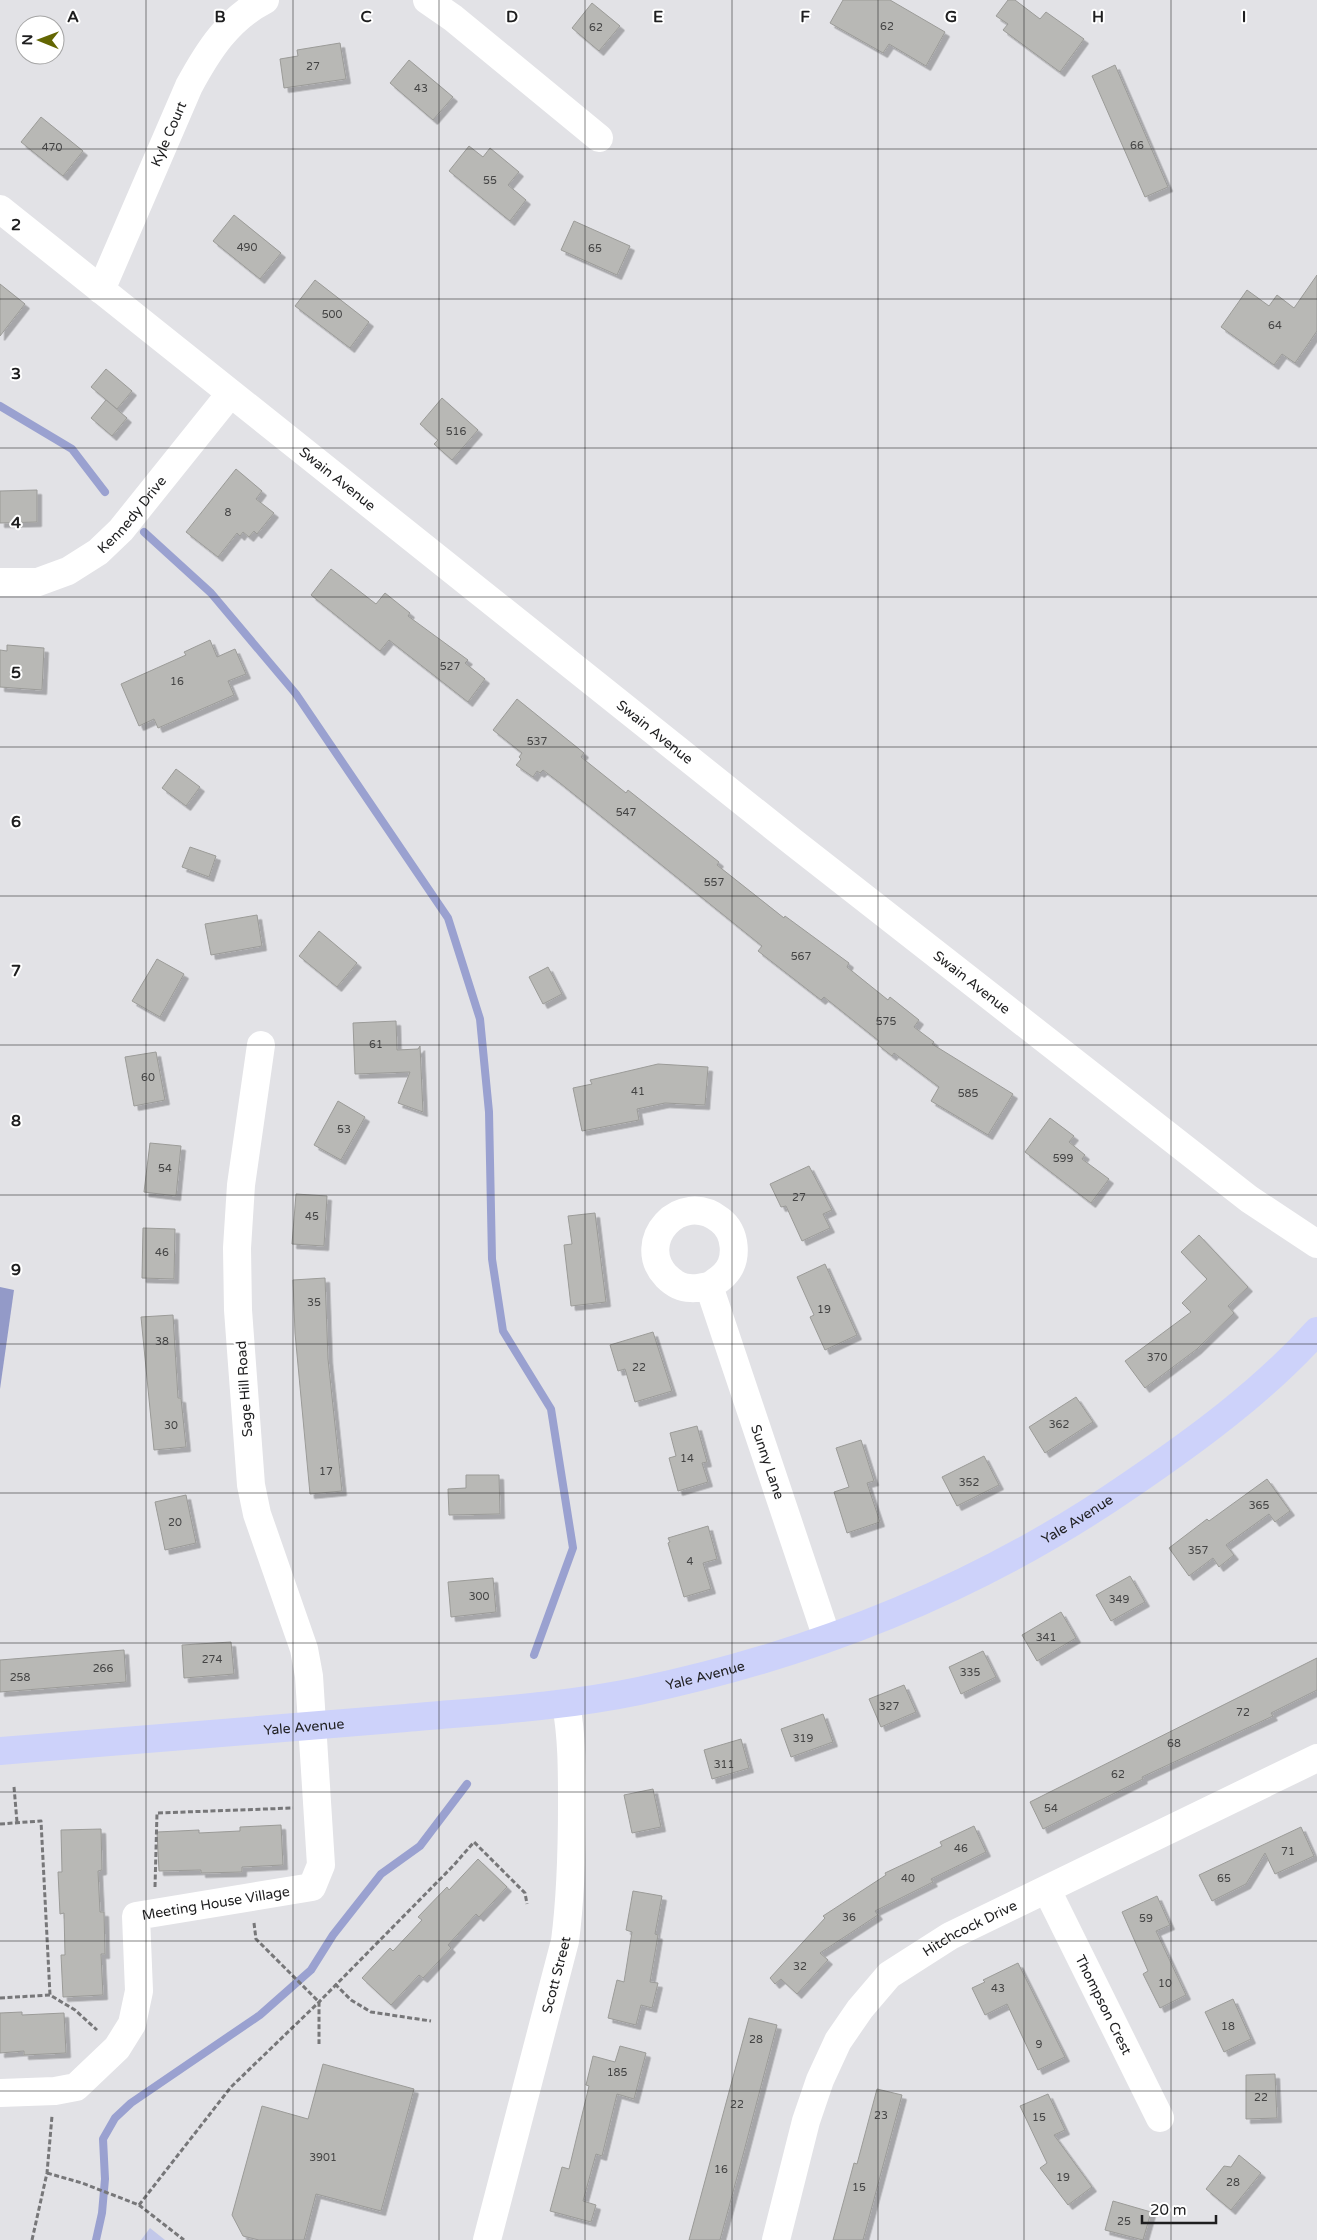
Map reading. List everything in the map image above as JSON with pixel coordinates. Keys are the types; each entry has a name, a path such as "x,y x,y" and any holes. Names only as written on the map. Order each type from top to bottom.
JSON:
{"main road":[{"name":"Yale Avenue","path":"0,1751 566,1704 700,1677 827,1638 900,1611 962,1584 1029,1549 1094,1510 1161,1464 1223,1417 1268,1380 1317,1332"}],"street":[{"name":"Kyle Court","path":"101,290 189,86 206,54 226,28 265,0"},
{"path":"427,0 453,18 599,138"},
{"name":"Swain Avenue","path":"0,210 895,922 1249,1199 1317,1244"},
{"name":"Kennedy Drive","path":"0,582 38,582 68,571 98,552 121,530 230,394"},
{"name":"Sage Hill Road","path":"261,1045 241,1185 237,1248 238,1310 250,1466 256,1514 304,1649 309,1676 313,1726"},
{"name":"Sunny Lane","path":"709,1286 827,1638"},
{"name":"Scott Street","path":"487,2240 565,1941 570,1903 572,1864 572,1736 566,1704"},
{"name":"Meeting House Village","path":"0,2092 55,2091 76,2087 117,2048 132,2024 139,1991 136,1916 312,1887 321,1865 313,1726"},
{"name":"Hitchcock Drive","path":"776,2240 806,2121 817,2088 838,2041 860,2009 889,1975 950,1936 1317,1758"},
{"name":"Thompson Crest","path":"1047,1890 1160,2118"}],"path":[{"path":"14,1787 17,1822"},
{"path":"156,1913 157,1813 318,1807"},
{"path":"0,1824 41,1821 50,1995"},
{"path":"139,2205 231,2087 319,2002 453,1866 474,1842 525,1893 528,1904"},
{"path":"252,1898 256,1939 319,2002 319,2044"},
{"path":"335,1984 351,2000 371,2012 431,2021"},
{"path":"0,1998 50,1995 75,2010 117,2048"},
{"path":"32,2240 47,2173 55,2091"},
{"path":"47,2173 82,2183 139,2205 184,2240"}],"shaded area":[{"path":"0,1287 14,1290 0,1389"},
{"path":"150,2228 165,2240 141,2240"}],"building":[{"path":"843,0 890,0 945,32 926,66 889,44 883,53 830,23"},
{"path":"1008,0 1015,0 1040,19 1046,12 1084,39 1060,72 1003,30 1008,24 996,16"},
{"path":"592,3 620,26 599,51 572,28"},
{"path":"340,43 346,79 284,88 280,59 298,56 297,50"},
{"path":"409,60 453,97 433,120 390,83"},
{"path":"1115,65 1168,187 1145,197 1092,76"},
{"path":"41,117 83,151 63,176 21,142"},
{"path":"469,146 483,157 490,148 519,172 508,185 526,200 510,221 449,171"},
{"path":"234,215 281,253 260,279 213,241"},
{"path":"574,221 630,246 617,275 561,250"},
{"path":"1317,275 1317,331 1295,363 1282,354 1274,365 1221,327 1247,290 1269,306 1277,295 1294,308"},
{"path":"315,280 369,322 350,348 295,306"},
{"path":"0,284 25,304 0,336"},
{"path":"106,369 132,391 117,409 91,387"},
{"path":"442,398 478,430 452,460 434,444 438,440 420,424"},
{"path":"106,400 127,418 112,436 91,418"},
{"path":"236,469 262,491 256,499 274,513 257,534 254,531 249,537 243,532 240,536 237,533 218,557 186,532"},
{"path":"37,490 37,522 0,523 0,491"},
{"path":"331,569 376,604 385,593 410,613 408,616 468,660 465,663 485,679 468,702 389,640 380,651 311,595"},
{"path":"210,640 217,657 235,649 246,674 228,681 234,695 158,728 154,719 139,726 121,684 186,655 184,652"},
{"path":"7,645 44,648 42,690 0,687 0,650 7,651"},
{"path":"517,699 584,753 581,757 626,793 628,790 719,862 717,865 784,918 785,916 849,963 847,967 888,1000 890,997 919,1020 914,1027 934,1042 932,1044 1013,1094 988,1135 931,1101 939,1087 894,1053 892,1056 877,1044 879,1041 824,997 821,1000 758,951 762,946 560,783 543,770 540,773 537,771 533,777 516,765 521,759 519,757 522,753 493,730"},
{"path":"176,769 200,787 186,806 162,788"},
{"path":"190,847 216,856 209,877 182,867"},
{"path":"257,915 262,946 211,955 205,924"},
{"path":"319,931 357,963 337,987 299,956"},
{"path":"157,959 184,974 160,1017 132,1001"},
{"path":"548,967 562,994 543,1004 529,977"},
{"path":"396,1021 397,1050 418,1049 420,1046 423,1112 398,1103 410,1072 355,1074 353,1023"},
{"path":"156,1052 165,1100 134,1106 125,1057"},
{"path":"658,1064 708,1067 705,1105 665,1103 637,1109 639,1120 582,1131 573,1088 592,1084 590,1080"},
{"path":"338,1101 365,1117 341,1160 314,1145"},
{"path":"1050,1118 1074,1136 1069,1142 1085,1155 1082,1159 1109,1179 1091,1203 1025,1152"},
{"path":"150,1143 181,1146 176,1196 144,1192"},
{"path":"809,1166 832,1210 823,1214 830,1228 802,1241 786,1206 781,1207 770,1184"},
{"path":"296,1194 327,1196 324,1246 292,1244"},
{"path":"595,1213 606,1302 571,1306 564,1245 572,1244 568,1216"},
{"path":"143,1228 175,1229 174,1279 142,1278"},
{"path":"1199,1235 1248,1287 1228,1306 1234,1313 1197,1349 1145,1388 1125,1361 1191,1312 1182,1303 1207,1279 1181,1252"},
{"path":"825,1264 857,1335 825,1350 810,1317 814,1315 797,1277"},
{"path":"325,1278 328,1359 342,1491 310,1494 295,1333 293,1280"},
{"path":"173,1315 178,1398 181,1398 186,1447 154,1450 141,1317"},
{"path":"653,1332 672,1391 635,1402 625,1369 618,1371 610,1345"},
{"path":"1076,1397 1093,1422 1045,1453 1029,1427"},
{"path":"697,1426 707,1462 702,1463 708,1482 678,1491 669,1458 676,1456 670,1433"},
{"path":"861,1440 874,1481 867,1483 880,1522 847,1533 834,1492 849,1487 836,1448"},
{"path":"984,1456 999,1485 957,1506 942,1477"},
{"path":"466,1475 499,1475 500,1514 449,1515 448,1489 466,1488"},
{"path":"1267,1479 1290,1511 1275,1522 1269,1514 1226,1545 1234,1555 1219,1567 1213,1558 1189,1576 1169,1548 1207,1519 1209,1521"},
{"path":"186,1495 196,1543 165,1550 155,1502"},
{"path":"708,1526 717,1559 703,1563 711,1589 684,1597 668,1538"},
{"path":"1130,1576 1145,1602 1111,1621 1096,1595"},
{"path":"493,1578 496,1612 451,1617 448,1582"},
{"path":"1061,1612 1076,1638 1037,1661 1022,1635"},
{"path":"231,1642 234,1674 184,1678 182,1645"},
{"path":"124,1650 126,1682 0,1692 0,1660"},
{"path":"983,1651 996,1677 961,1694 949,1667"},
{"path":"1317,1658 1317,1690 1271,1713 1273,1716 1142,1777 1143,1779 1043,1829 1030,1802"},
{"path":"904,1685 916,1712 881,1727 869,1699"},
{"path":"823,1714 833,1742 791,1757 781,1729"},
{"path":"741,1739 749,1768 712,1779 704,1750"},
{"path":"653,1789 661,1827 632,1833 624,1795"},
{"path":"281,1825 283,1865 242,1867 242,1872 201,1873 201,1870 159,1871 157,1832 199,1830 199,1833 240,1831 240,1827"},
{"path":"974,1826 986,1852 931,1879 933,1882 875,1911 878,1915 820,1953 828,1960 797,1994 781,1979 775,1984 770,1978 825,1918 823,1916 886,1875 885,1873 942,1846 940,1842"},
{"path":"1301,1827 1314,1856 1275,1874 1265,1853 1246,1884 1212,1901 1199,1875"},
{"path":"101,1829 102,1870 98,1871 100,1912 104,1912 105,1954 101,1954 103,1995 63,1997 61,1955 65,1955 64,1913 60,1914 58,1872 62,1872 61,1830"},
{"path":"478,1859 507,1887 479,1917 476,1914 448,1945 451,1948 423,1978 419,1975 391,2005 362,1978 390,1948 393,1951 422,1920 418,1917 447,1887 449,1890"},
{"path":"633,1891 662,1896 655,1934 658,1935 650,1982 658,1983 652,2008 641,2005 636,2025 608,2018 617,1980 624,1982 632,1932 626,1930"},
{"path":"1157,1896 1170,1925 1156,1931 1186,1995 1160,2008 1143,1974 1148,1971 1122,1912"},
{"path":"1018,1963 1065,2057 1038,2070 1007,2004 985,2015 972,1988 985,1982 983,1980"},
{"path":"1233,1999 1251,2039 1224,2052 1205,2012"},
{"path":"22,2012 22,2015 64,2013 66,2053 24,2055 24,2051 0,2053 0,2013"},
{"path":"749,2018 777,2025 743,2155 720,2240 689,2240"},
{"path":"620,2046 646,2053 634,2099 617,2094 602,2156 596,2154 583,2201 596,2205 591,2222 550,2211 562,2167 569,2169 589,2086 586,2085 593,2056 615,2062"},
{"path":"323,2064 414,2089 381,2211 316,2194 304,2240 259,2240 243,2236 232,2215 262,2106 308,2119"},
{"path":"1275,2074 1277,2118 1246,2119 1246,2075"},
{"path":"877,2089 902,2095 863,2240 833,2240 854,2163 857,2164"},
{"path":"1048,2094 1065,2130 1054,2135 1092,2187 1068,2205 1040,2168 1047,2163 1020,2106"},
{"path":"1239,2155 1261,2173 1231,2210 1206,2189 1224,2166 1231,2167"},
{"path":"1113,2201 1151,2212 1143,2240 1105,2230"}],"waterway":[{"path":"0,406 72,449 105,492"},
{"path":"144,532 211,593 296,694 448,918 480,1019 489,1112 492,1259 503,1331 551,1409 573,1548 534,1655"},
{"path":"96,2240 102,2213 105,2179 103,2139 115,2118 131,2103 260,2015 311,1970 333,1935 381,1874 420,1846 467,1784"}]}
